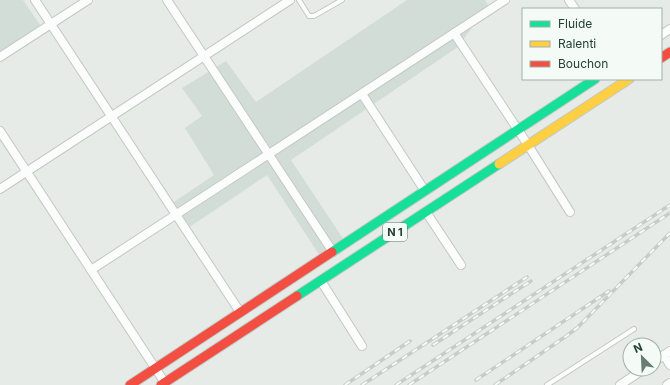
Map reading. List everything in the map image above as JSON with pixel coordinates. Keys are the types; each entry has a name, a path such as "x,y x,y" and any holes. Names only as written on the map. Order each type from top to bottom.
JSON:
{"main road":[{"path":"130,385 593,80"},
{"name":"N 1","path":"163,384 627,80"}],"street":[{"path":"36,0 240,312"},
{"path":"0,57 88,0"},
{"path":"168,0 333,252"},
{"path":"0,189 290,0"},
{"path":"91,270 362,94 454,33 495,3 505,0"},
{"path":"454,33 570,212"},
{"path":"362,94 425,190"},
{"path":"0,131 155,368 163,384"},
{"path":"426,212 461,265"},
{"path":"321,281 362,346"},
{"path":"667,353 670,365"},
{"path":"620,385 632,377"}],"lane":[{"path":"299,0 309,16 314,16 342,0"},
{"path":"547,385 634,329"}],"shaded area":[{"path":"0,0 23,0 40,25 0,52"},
{"path":"407,0 485,0 488,5 458,47 291,160 344,240 320,256 267,175 188,228 171,204 214,175 185,128 202,116 182,88 226,61 256,102"}],"railway":[{"path":"396,385 670,205"},
{"path":"409,385 670,213"},
{"path":"495,385 577,328 670,233"},
{"path":"362,385 527,277"},
{"path":"433,345 531,281"},
{"path":"476,380 609,291"},
{"path":"345,385 410,341"}],"traffic: fast":[{"path":"332,252 593,80"},
{"path":"297,296 499,164"}],"traffic: slow":[{"path":"499,164 627,80"}],"traffic: jam":[{"path":"662,57 670,52"},
{"path":"130,385 332,252"},
{"path":"161,385 297,296"}]}
